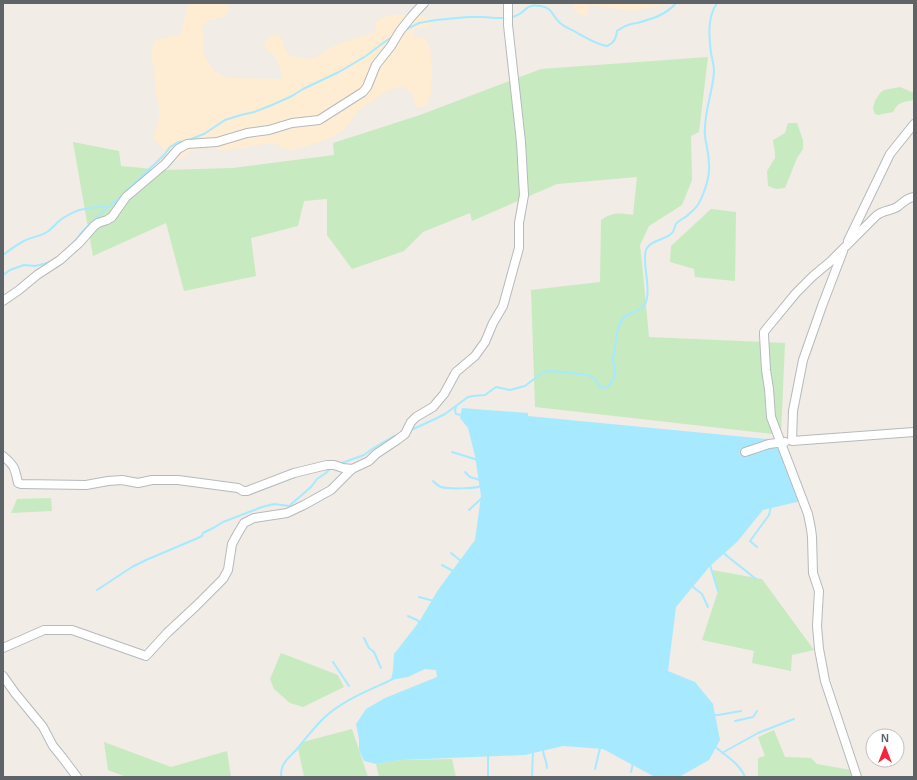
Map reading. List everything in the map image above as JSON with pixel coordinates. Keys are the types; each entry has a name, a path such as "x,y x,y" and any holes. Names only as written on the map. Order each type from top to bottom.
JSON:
{"street":[{"path":"3,301 19,290 37,274 60,260 79,243 94,226 112,217 126,197 165,164 178,150 187,144 217,142 247,133 269,130 292,123 319,120 363,92 367,87 376,65 391,46 400,31 424,3"},
{"path":"3,648 44,630 72,630 146,656 167,633 223,580 228,570 232,544 244,523 254,518 287,513 331,490 352,469 369,461 376,454 405,434 411,422 416,417 433,407 444,394 456,372 475,356 485,342 502,306 519,248 519,223 524,194 508,25 508,3"},
{"path":"792,441 793,411 803,360 844,248 890,154 914,124"},
{"path":"857,777 825,681 818,649 817,626 819,591 813,573 811,529 808,514 771,417 764,332 796,293 831,261 879,213 896,208 904,201 914,197"},
{"path":"745,452 781,442 914,432"},
{"path":"3,456 12,463 18,483 21,484 86,485 122,480 138,483 152,480 178,480 238,488 243,491 247,491 294,473 326,465 334,464 343,468 352,469"},
{"path":"3,676 43,727 53,746 77,777"}],"green space":[{"path":"708,57 699,132 691,136 692,180 682,205 649,226 640,245 649,337 785,343 781,435 535,407 531,290 600,282 601,220 616,214 633,215 637,177 557,184 472,221 470,213 423,232 404,251 352,269 327,235 327,199 304,201 298,226 251,238 256,276 184,291 166,223 93,256 73,142 119,151 121,166 164,170 233,168 334,155 333,143 420,115 541,69"},
{"path":"900,87 914,93 914,100 901,103 893,112 878,115 875,114 873,108 880,93 884,90"},
{"path":"788,123 797,123 803,140 803,149 797,158 785,188 776,189 768,186 767,171 775,158 773,140 785,133"},
{"path":"711,209 736,212 735,281 695,277 694,269 670,262 671,246"},
{"path":"51,498 52,511 11,513 17,499"},
{"path":"712,570 762,579 814,650 792,655 791,671 752,663 754,651 702,640 718,591"},
{"path":"281,653 338,675 344,687 303,707 290,703 274,689 270,679"},
{"path":"352,729 368,777 304,777 298,748 303,742"},
{"path":"774,730 785,757 811,758 817,764 851,770 851,777 758,777 758,758 765,756 758,737"},
{"path":"104,742 171,767 227,751 231,777 126,777 108,770"},
{"path":"452,759 456,777 379,777 376,764 401,760"}],"sand":[{"path":"190,3 224,3 229,6 228,12 223,17 209,20 201,28 204,35 203,54 214,71 228,78 282,79 281,70 274,55 263,47 266,40 277,34 280,36 289,54 292,56 297,58 313,58 319,56 331,47 375,32 376,22 384,17 399,15 422,15 430,22 431,25 430,27 414,29 414,38 425,38 431,52 431,92 427,105 416,107 412,93 402,86 389,90 360,109 344,130 331,138 307,146 291,150 284,149 275,144 265,144 223,151 212,148 203,148 190,152 176,161 153,139 159,119 159,106 154,78 155,72 151,60 152,48 156,40 181,34 186,10"},
{"path":"573,3 663,3 657,7 630,11 590,5 587,17 575,11"}],"water":[{"path":"462,408 528,413 528,416 778,440 801,501 763,510 737,542 710,566 676,607 668,671 695,682 713,704 720,740 709,760 679,777 653,776 603,749 563,746 525,755 401,760 376,764 364,761 359,750 359,739 356,724 366,709 385,698 437,677 436,670 425,669 408,677 391,680 394,654 419,622 438,590 475,540 481,496 475,456 468,428 460,418"}],"waterway":[{"path":"510,17 517,16 531,6 545,7 550,10 560,23 599,44 607,46 614,40 617,31 627,25 658,16 668,11 676,3"},
{"path":"409,431 445,414 468,397 485,395 496,387 510,390 525,386 543,372 552,371 588,375 597,381 599,387 605,388 612,382 615,375 613,358 619,326 625,317 642,307 647,298 648,286 645,261 646,250 653,243 671,234 675,225 699,204 709,175 709,163 705,138 705,120 714,71 710,47 710,21 717,3"},
{"path":"405,30 419,23 436,20 468,17 506,18"},
{"path":"70,247 83,231 164,155 170,147 178,142 186,141 204,134 225,120 254,112 292,96 303,89 339,72 366,56 392,37"},
{"path":"3,255 24,241 47,232 61,220 74,212 96,207 108,207"},
{"path":"3,275 10,270 24,265 35,266 51,262"},
{"path":"456,406 456,414 461,415"},
{"path":"339,464 364,455 394,436 399,435"},
{"path":"452,452 478,460"},
{"path":"97,590 132,567 198,538 202,536 203,533 223,522 274,504 289,506 331,467"},
{"path":"465,472 470,477 480,480"},
{"path":"433,481 444,488 467,488 481,486"},
{"path":"469,510 483,497"},
{"path":"757,547 750,541 769,515 771,506"},
{"path":"723,552 756,579"},
{"path":"451,553 461,561"},
{"path":"442,565 453,571"},
{"path":"710,565 718,591"},
{"path":"692,586 702,594 708,607"},
{"path":"419,597 434,601"},
{"path":"408,616 420,623"},
{"path":"364,638 369,648 374,652 381,668"},
{"path":"333,662 349,686"},
{"path":"281,777 284,762 326,716 349,700 393,679"},
{"path":"713,715 741,711"},
{"path":"735,721 753,717 757,711"},
{"path":"722,753 758,733 794,719"},
{"path":"714,746 735,763 745,777"},
{"path":"595,769 600,748"},
{"path":"543,750 547,768"},
{"path":"532,776 533,751"},
{"path":"488,756 488,776"},
{"path":"631,772 633,763"}]}
